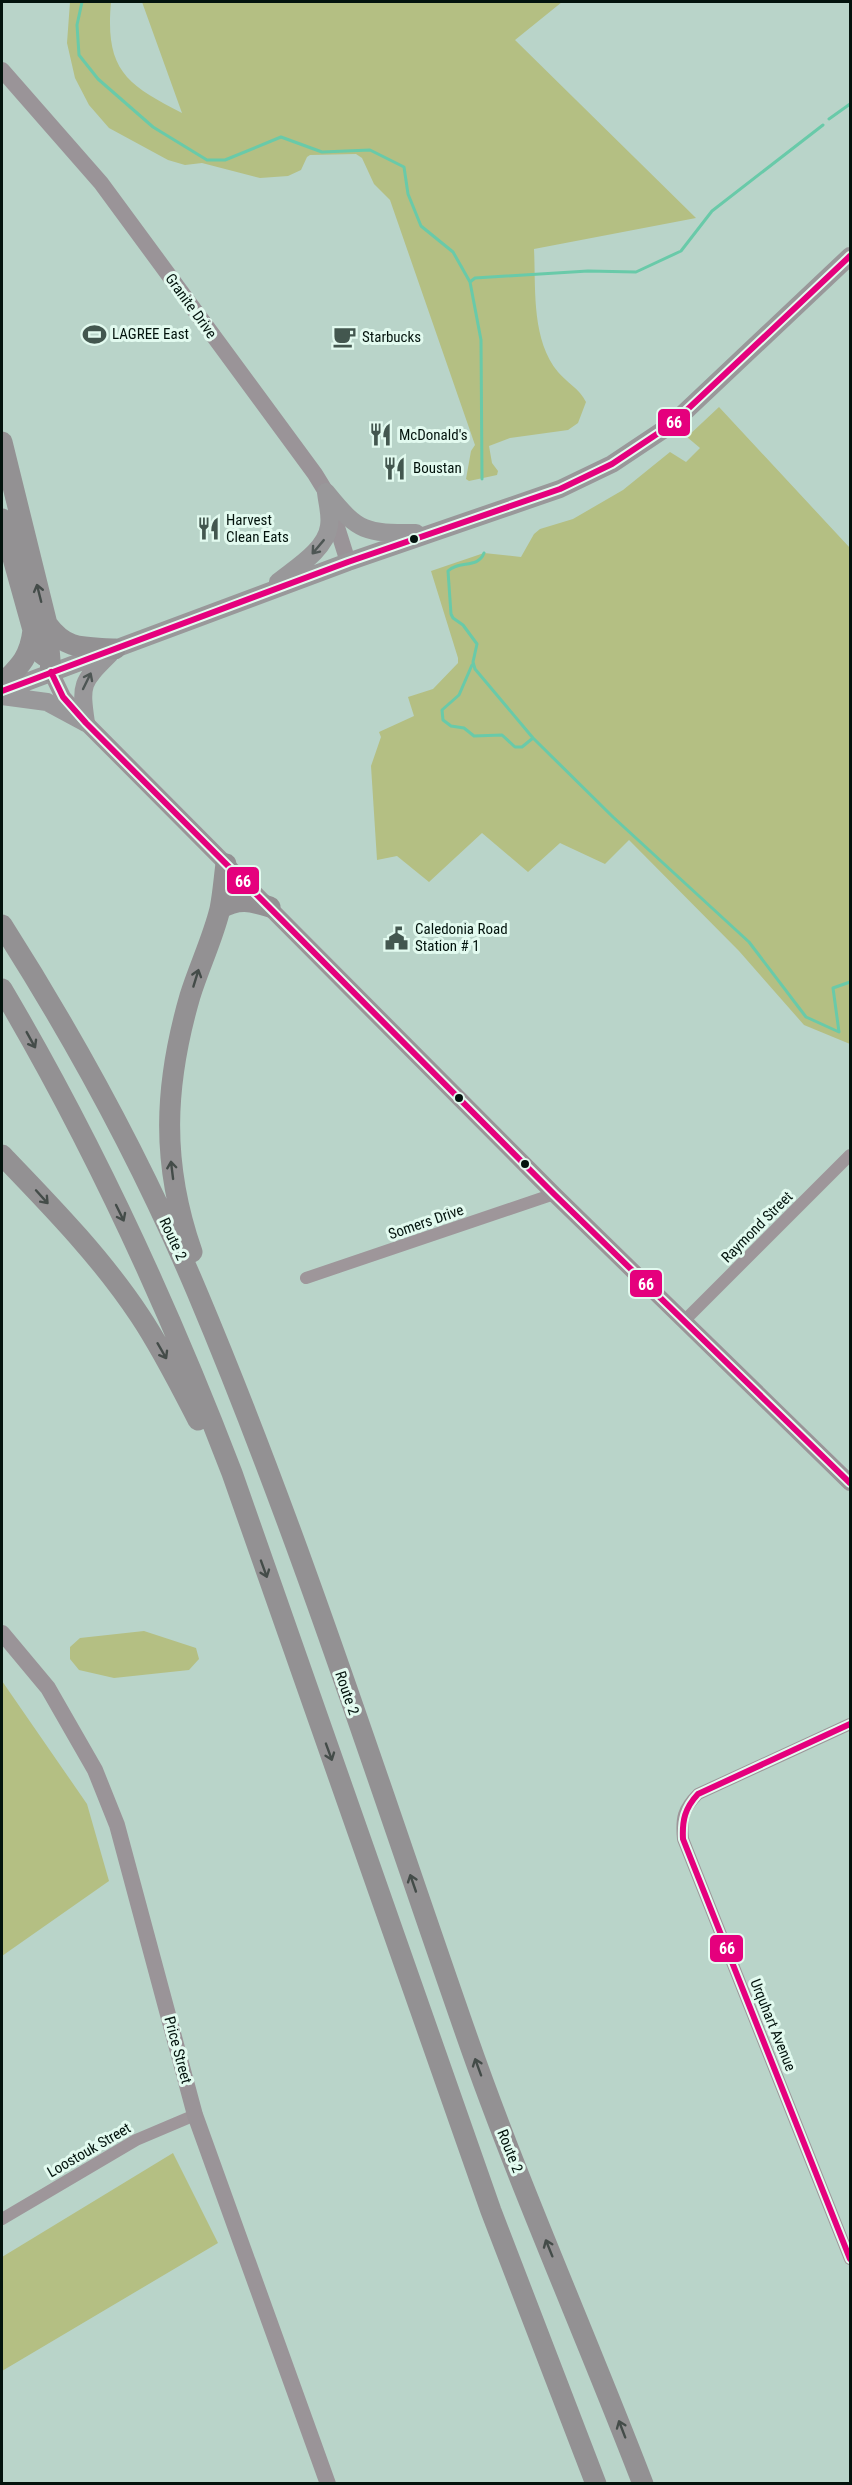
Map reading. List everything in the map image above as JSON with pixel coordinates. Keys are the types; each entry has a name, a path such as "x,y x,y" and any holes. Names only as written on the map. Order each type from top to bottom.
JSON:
{"highway":[{"path":"2,442 51,672"},
{"path":"2,519 40,627 71,646 115,649"},
{"path":"2,684 27,655 40,627"},
{"path":"226,864 220,909 187,1010 173,1072 169,1128 177,1203 218,1324 227,1367"},
{"path":"220,909 231,903 248,900 270,908"},
{"name":"Route 2","path":"2,925 56,1014 135,1160 196,1290 275,1488 486,2088 643,2484"},
{"path":"2,989 56,1086 157,1290 207,1407 491,2211 596,2484"},
{"path":"2,1155 77,1236 139,1314 179,1381 207,1438 227,1487 252,1532"}],"main road":[{"path":"2,691 348,562 560,489 612,464 672,424 850,256"},
{"path":"326,492 344,514 365,529 378,533 431,533"},
{"path":"265,593 305,561 322,542 330,524 326,492"},
{"path":"86,723 82,696 83,686 89,675 115,649"},
{"path":"2,696 47,702 86,723"}],"street":[{"name":"Granite Drive","path":"2,70 101,183 309,465 326,492 348,562"},
{"path":"51,672 63,697 86,723 554,1194 850,1483"},
{"name":"Raymond Street","path":"685,1320 850,1155"},
{"name":"Somers Drive","path":"306,1278 554,1194"},
{"name":"Price Street","path":"2,1634 48,1688 95,1770 117,1825 195,2115 328,2484"},
{"name":"Urquhart Avenue","path":"850,1724 698,1794 686,1806 681,1820 683,1839 850,2259"},
{"name":"Loostouk Street","path":"2,2219 136,2140 195,2115"}],"green space":[{"path":"70,2 111,2 112,44 123,72 146,93 182,113 142,2 562,2 515,40 696,218 534,249 535,297 543,344 558,372 586,402 578,423 568,430 510,438 489,446 492,463 498,471 497,475 469,481 466,479 471,451 475,445 390,200 374,184 362,158 356,154 310,155 301,170 288,176 260,178 202,163 185,165 168,160 109,128 89,105 75,78 67,43"},
{"path":"719,407 850,548 850,1044 804,1025 739,951 629,840 605,864 560,843 528,872 482,833 429,882 397,856 377,860 371,766 381,737 379,732 414,716 408,697 433,689 458,663 431,571 484,553 521,557 534,534 540,529 573,519 623,490 670,452 686,462 700,448 687,437"},
{"path":"144,1631 196,1648 199,1659 189,1670 114,1678 79,1670 70,1659 70,1647 80,1638"},
{"path":"2,1681 87,1804 109,1881 2,1956"},
{"path":"173,2153 218,2243 2,2371 2,2257"}],"waterway":[{"path":"82,2 77,25 79,55 98,79 153,127 207,160 225,160 281,137 322,152 370,150 404,167 408,194 421,226 453,252 470,282 481,340 482,479"},
{"path":"829,119 850,104"},
{"path":"470,282 475,278 588,271 636,272 681,251 712,211 823,125"},
{"path":"484,553 477,561 448,571 451,614 463,625 477,644 473,662 475,669 533,738 613,817 749,942 806,1017 839,1032 833,988 850,982"},
{"path":"472,665 459,695 442,710 443,720 451,726 464,728 474,736 502,735 515,747 522,747 533,738"}],"transit line":[{"name":"66","path":"2,691 348,562 560,489 612,464 672,424 850,256"},
{"name":"66","path":"51,672 63,697 86,723 554,1194 850,1483"},
{"name":"66","path":"850,1724 698,1794 687,1809 683,1832 683,1839 850,2259"}],"place":[{"name":"LAGREE East","path":"94,334"},
{"name":"Starbucks","path":"344,337"},
{"name":"McDonald's","path":"381,435"},
{"name":"Boustan","path":"395,468"},
{"name":"Harvest Clean Eats","path":"208,529"},
{"name":"Caledonia Road Station # 1","path":"397,938"}]}
